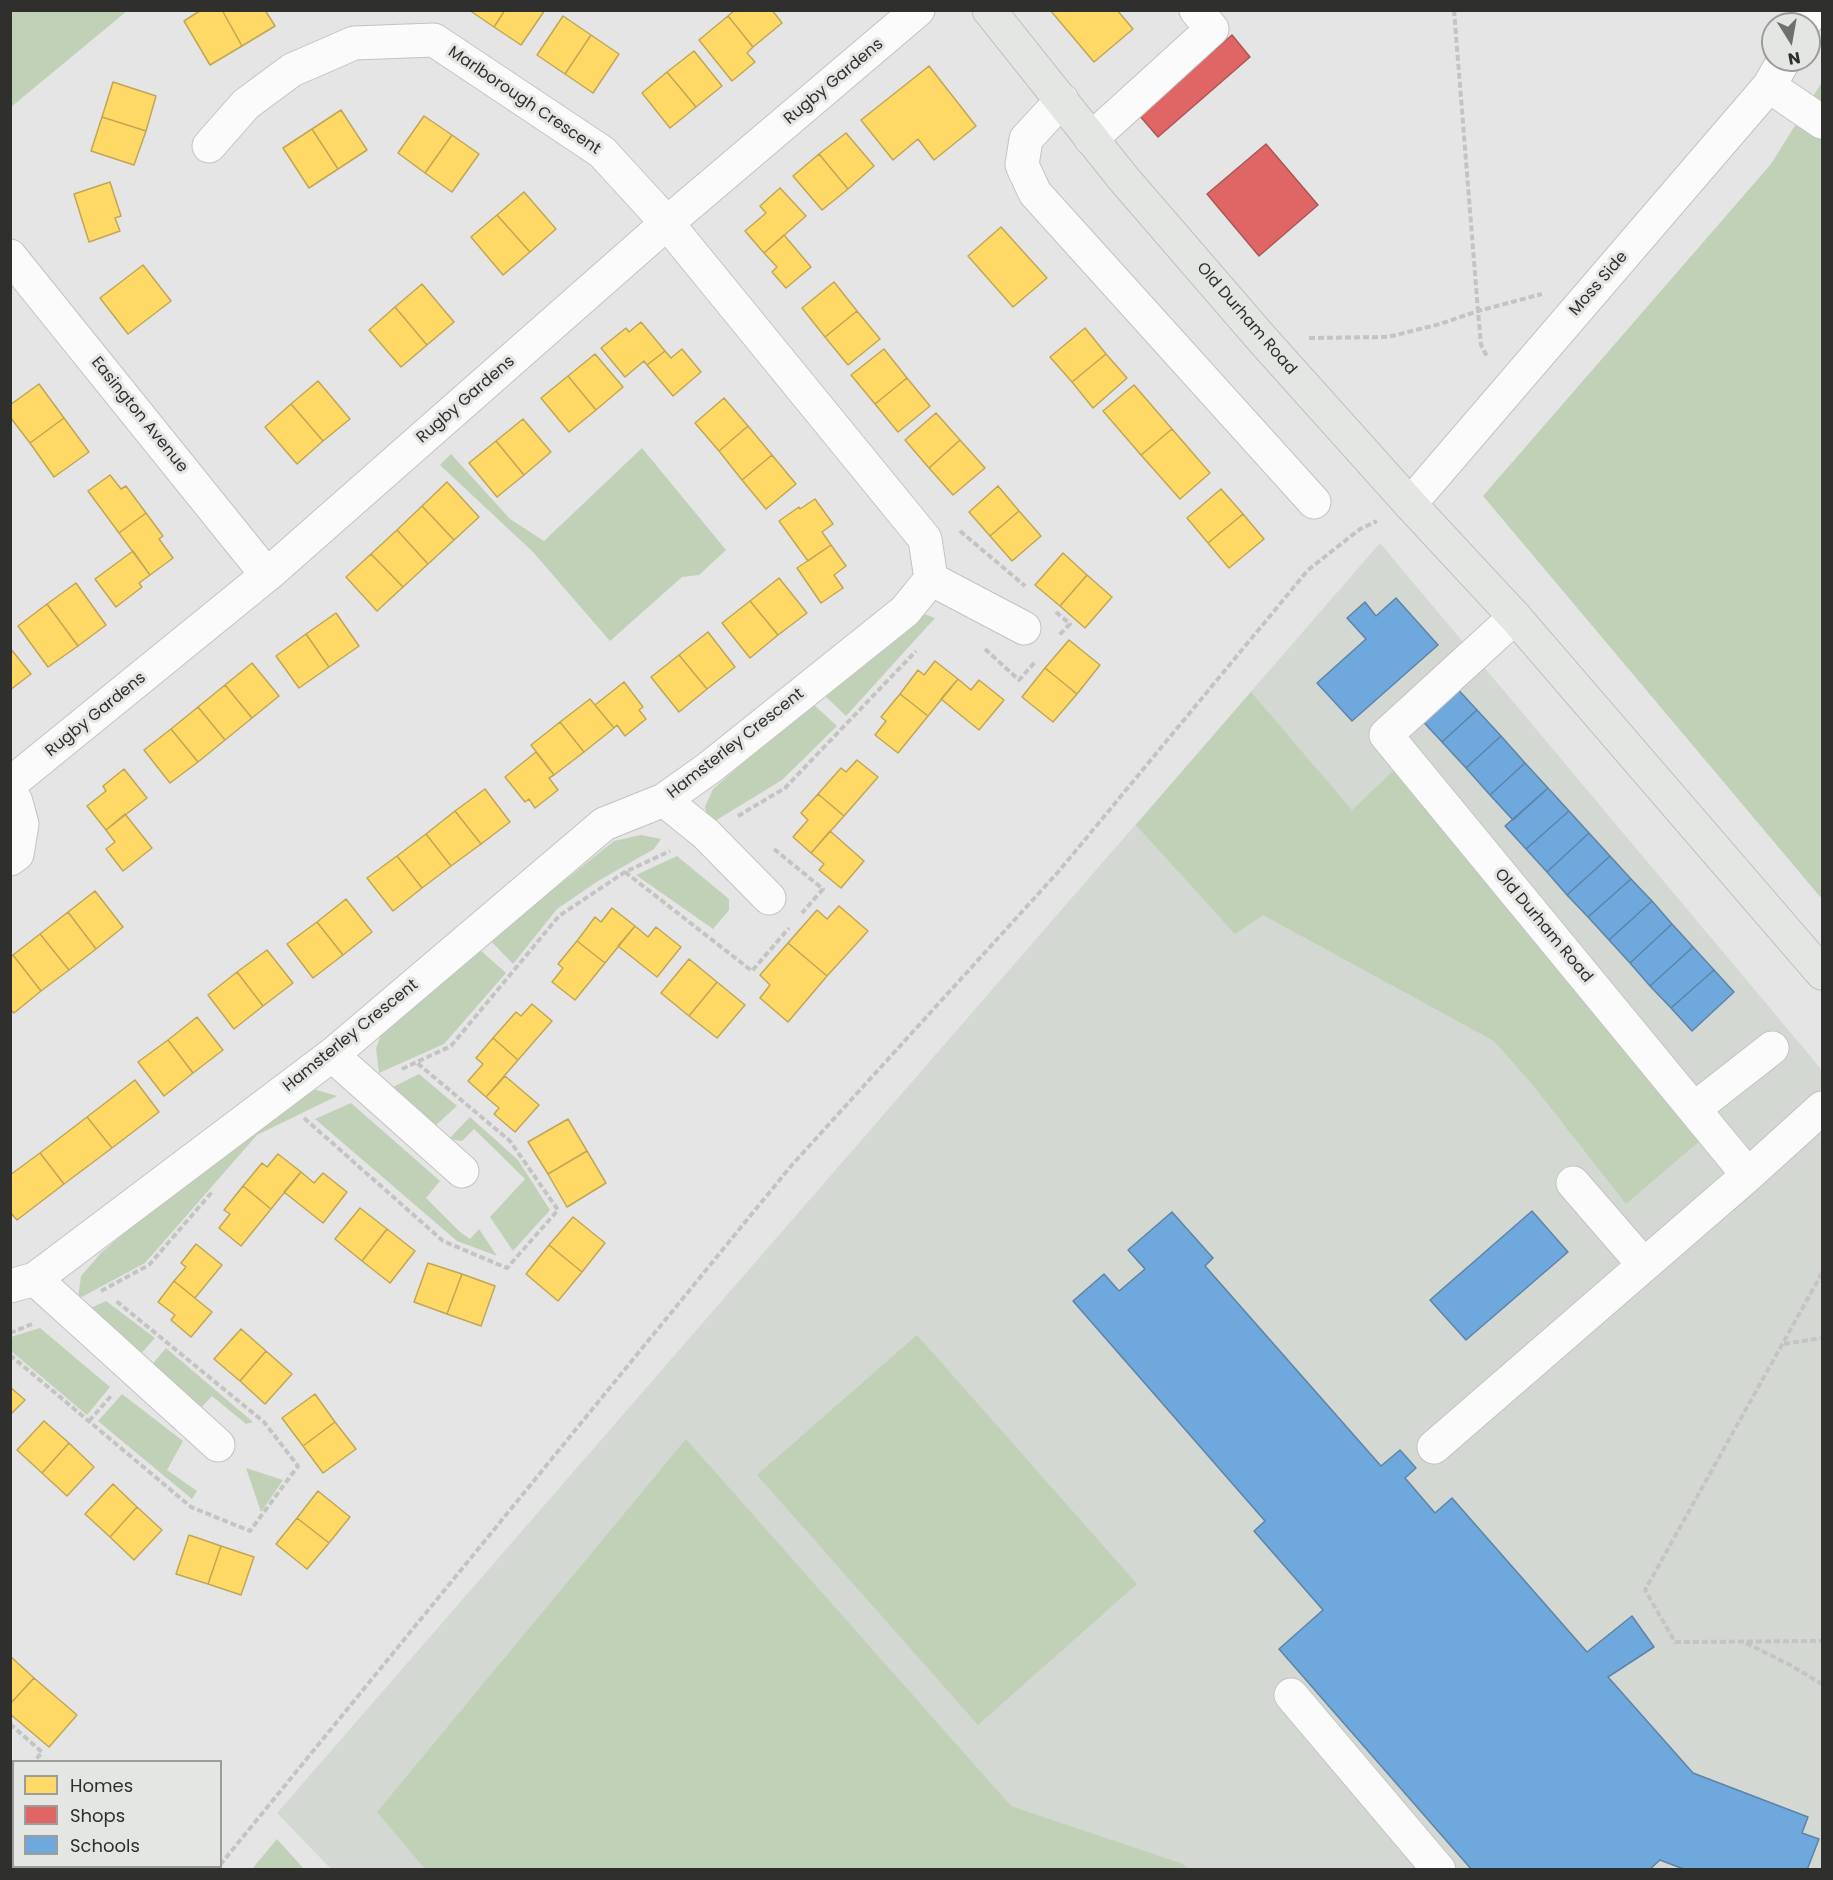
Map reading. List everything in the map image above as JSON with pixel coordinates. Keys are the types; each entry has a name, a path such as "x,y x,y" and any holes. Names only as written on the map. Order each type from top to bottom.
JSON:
{"main road":[{"name":"Old Durham Road","path":"989,10 1091,139 1262,339 1410,504 1515,616 1822,973"}],"street":[{"name":"Rugby Gardens","path":"10,784 267,575 667,223 918,10"},
{"path":"1091,139 1212,29 1196,10"},
{"name":"Marlborough Crescent","path":"209,146 246,104 292,70 354,44 434,40 602,152 667,223"},
{"path":"1776,73 1822,122"},
{"name":"Moss Side","path":"1410,504 1776,73"},
{"path":"1062,100 1026,139 1022,165 1035,193 1314,502"},
{"path":"667,223 925,539 931,579 1024,628"},
{"name":"Easington Avenue","path":"10,256 267,575"},
{"name":"Hamsterley Crescent","path":"23,1282 332,1055 604,824 664,800 709,768 905,611 931,579"},
{"name":"Old Durham Road","path":"1515,616 1386,735 1748,1175"},
{"path":"10,790 22,824 17,854 10,859"},
{"path":"664,800 706,834 769,898"},
{"path":"1694,1108 1772,1048"},
{"path":"332,1055 462,1171"},
{"path":"1434,1447 1822,1108"},
{"path":"1572,1183 1644,1265"},
{"path":"23,1282 69,1309 218,1445"},
{"path":"1291,1695 1439,1869"}],"path":[{"path":"1454,10 1481,345 1491,365 1514,383"},
{"path":"1262,339 1388,338 1478,311 1557,291 1593,291"},
{"path":"222,1863 791,1166 1059,871 1308,570 1360,530 1410,504"},
{"path":"366,1086 451,1046 559,916 625,872 706,834 785,788 918,649"},
{"path":"294,1121 314,1112"},
{"path":"10,1333 69,1309 149,1265 219,1184"},
{"path":"1822,1273 1645,1590 1675,1642 1822,1641"},
{"path":"1783,1344 1822,1338"},
{"path":"1744,1642 1822,1684"},
{"path":"10,1724 42,1752 35,1760"}],"shaded area":[{"path":"1380,543 1822,1070 1822,1869 332,1870 277,1813"}],"green space":[{"path":"11,10 127,10 127,11 11,107"},
{"path":"1822,82 1822,899 1483,496 1771,164"},
{"path":"642,448 726,550 699,575 682,577 610,641 533,552 440,465 451,454 510,519 544,541"},
{"path":"924,614 935,618 846,716 824,695"},
{"path":"1251,692 1352,810 1393,771 1702,1139 1626,1204 1532,1084 1494,1041 1263,915 1235,934 1136,825"},
{"path":"812,703 837,726 782,780 710,824 705,807 713,789"},
{"path":"641,835 661,839 654,849 598,881 557,909 513,964 490,940 614,841"},
{"path":"677,856 729,899 729,910 713,929 636,875"},
{"path":"479,949 506,973 444,1044 379,1073 376,1048 384,1027"},
{"path":"419,1074 457,1106 435,1126 391,1088"},
{"path":"313,1089 337,1096 257,1135 145,1263 78,1299 81,1276 101,1253 180,1185"},
{"path":"351,1103 440,1181 426,1198 470,1239 479,1229 497,1256 457,1241 315,1119"},
{"path":"470,1117 518,1160 550,1210 513,1251 490,1217 525,1179 474,1129 462,1141 449,1139"},
{"path":"106,1301 155,1338 138,1357 84,1311"},
{"path":"40,1328 110,1387 87,1415 11,1351 11,1337"},
{"path":"917,1335 1137,1584 978,1725 757,1475"},
{"path":"166,1348 253,1422 246,1424 212,1396 200,1409 149,1368"},
{"path":"122,1394 183,1441 167,1470 197,1491 192,1499 98,1421"},
{"path":"686,1439 1011,1806 1183,1864 1188,1869 425,1869 377,1812"},
{"path":"246,1468 283,1480 261,1512"},
{"path":"277,1839 304,1869 252,1869"}],"building: Homes":[{"path":"201,10 222,10 242,46 210,65 184,21"},
{"path":"222,10 265,10 275,26 242,46"},
{"path":"469,10 505,10 494,27"},
{"path":"505,10 545,10 521,45 494,27"},
{"path":"735,10 772,10 782,23 753,47 728,16"},
{"path":"1050,10 1117,10 1133,29 1094,62"},
{"path":"563,16 591,35 565,74 537,55"},
{"path":"728,16 753,47 747,53 755,62 732,81 699,40"},
{"path":"591,35 619,54 593,93 565,74"},
{"path":"694,51 722,86 696,107 667,72"},
{"path":"929,66 976,126 934,160 918,139 893,160 861,120"},
{"path":"667,72 696,107 670,128 642,93"},
{"path":"113,82 156,96 146,131 102,117"},
{"path":"341,110 367,150 338,169 312,129"},
{"path":"424,116 452,135 425,173 398,153"},
{"path":"102,117 146,131 134,165 91,151"},
{"path":"312,129 338,169 309,188 283,148"},
{"path":"846,133 874,166 848,189 819,154"},
{"path":"452,135 479,154 452,192 425,173"},
{"path":"819,154 848,189 822,210 793,176"},
{"path":"110,182 121,216 115,218 120,231 89,242 74,194"},
{"path":"780,188 806,216 764,253 745,231 766,213 760,206"},
{"path":"524,192 556,229 530,252 497,215"},
{"path":"497,215 530,252 503,275 471,237"},
{"path":"1001,227 1047,278 1013,307 968,256"},
{"path":"784,235 811,267 786,288 772,272 777,267 764,253"},
{"path":"143,265 171,301 128,334 100,298"},
{"path":"834,282 857,311 825,337 802,308"},
{"path":"422,284 454,322 427,345 395,307"},
{"path":"395,307 427,345 401,367 369,330"},
{"path":"857,311 880,339 848,365 825,337"},
{"path":"641,322 665,351 647,365 644,361 625,377 601,348 626,328 629,332"},
{"path":"1085,328 1106,354 1072,382 1050,357"},
{"path":"682,349 701,372 673,396 647,365 665,351 671,358"},
{"path":"884,349 907,378 875,404 851,375"},
{"path":"595,354 623,387 596,410 568,376"},
{"path":"1106,354 1127,378 1093,408 1072,382"},
{"path":"568,376 596,410 569,432 541,398"},
{"path":"907,378 930,406 898,432 875,404"},
{"path":"318,381 350,419 323,441 291,404"},
{"path":"39,384 64,418 30,443 10,417 10,405"},
{"path":"1134,385 1172,429 1141,455 1103,411"},
{"path":"724,398 748,426 719,451 695,423"},
{"path":"291,404 323,441 297,464 265,427"},
{"path":"936,413 960,440 929,468 905,440"},
{"path":"64,418 89,452 54,477 30,443"},
{"path":"523,419 551,452 524,475 496,441"},
{"path":"748,426 772,455 742,480 719,451"},
{"path":"1172,429 1210,473 1180,499 1141,455"},
{"path":"960,440 985,468 953,495 929,468"},
{"path":"496,441 524,475 497,497 469,463"},
{"path":"772,455 796,484 766,509 742,480"},
{"path":"110,475 121,489 126,486 146,513 119,533 88,491"},
{"path":"447,482 479,517 454,540 422,506"},
{"path":"998,486 1019,511 990,536 969,512"},
{"path":"1221,489 1243,514 1208,543 1187,518"},
{"path":"815,499 833,524 822,532 831,545 808,561 779,521"},
{"path":"422,506 454,540 428,564 397,530"},
{"path":"1019,511 1041,536 1012,561 990,536"},
{"path":"146,513 163,536 159,539 173,558 150,575 119,533"},
{"path":"1243,514 1264,539 1229,568 1208,543"},
{"path":"397,530 428,564 403,587 371,554"},
{"path":"831,545 846,566 834,575 843,588 821,603 797,568"},
{"path":"133,551 150,575 139,583 142,587 116,607 95,579"},
{"path":"1063,553 1087,575 1060,606 1035,585"},
{"path":"371,554 403,587 377,611 346,577"},
{"path":"1087,575 1112,597 1085,628 1060,606"},
{"path":"779,578 807,613 778,635 750,601"},
{"path":"76,583 106,625 78,646 47,604"},
{"path":"750,601 778,635 750,658 722,623"},
{"path":"47,604 78,646 48,667 18,626"},
{"path":"336,613 359,646 329,667 306,634"},
{"path":"708,632 735,667 707,689 679,655"},
{"path":"306,634 329,667 299,688 276,656"},
{"path":"1069,640 1100,665 1077,694 1045,668"},
{"path":"10,648 31,674 10,690"},
{"path":"679,655 707,689 679,712 651,677"},
{"path":"935,661 958,679 928,716 900,694 918,670 924,675"},
{"path":"252,663 279,696 252,718 225,685"},
{"path":"1045,668 1077,694 1053,722 1022,697"},
{"path":"958,679 971,690 979,680 1004,700 979,730 941,699"},
{"path":"624,682 643,707 639,710 646,719 625,736 617,725 614,728 595,705"},
{"path":"225,685 252,718 225,740 198,707"},
{"path":"900,694 928,716 898,753 875,735 886,721 881,717"},
{"path":"590,699 614,728 584,752 560,722"},
{"path":"198,707 225,740 198,762 171,729"},
{"path":"560,722 584,752 554,775 531,745"},
{"path":"171,729 198,762 170,783 144,750"},
{"path":"536,752 554,775 549,778 558,790 535,808 529,799 525,802 505,777"},
{"path":"857,760 878,777 844,816 818,794 841,768 846,772"},
{"path":"124,769 147,798 106,830 87,806 106,791 103,786"},
{"path":"485,789 510,822 481,844 455,811"},
{"path":"818,794 844,816 811,853 793,837 808,820 801,813"},
{"path":"455,811 481,844 451,866 426,834"},
{"path":"125,814 152,848 123,871 106,849 115,842 106,830"},
{"path":"830,831 864,861 841,888 819,870 824,864 811,853"},
{"path":"426,834 451,866 422,888 397,856"},
{"path":"397,856 422,888 393,911 367,878"},
{"path":"95,891 123,927 96,949 68,912"},
{"path":"346,899 372,932 343,955 317,922"},
{"path":"839,906 868,931 827,976 788,943 817,910 827,919"},
{"path":"612,908 635,926 605,963 577,941 595,917 601,922"},
{"path":"68,912 96,949 69,970 40,934"},
{"path":"317,922 343,955 313,978 287,944"},
{"path":"635,926 648,937 656,927 681,947 657,977 618,946"},
{"path":"40,934 69,970 41,991 13,955"},
{"path":"577,941 605,963 575,1000 552,982 563,968 558,964"},
{"path":"788,943 827,976 788,1022 760,998 770,985 760,975"},
{"path":"267,950 293,983 263,1006 237,972"},
{"path":"13,955 41,991 14,1013 10,1009 10,957"},
{"path":"689,959 717,982 689,1016 661,993"},
{"path":"237,972 263,1006 234,1029 208,995"},
{"path":"717,982 745,1005 717,1038 689,1016"},
{"path":"532,1004 552,1021 518,1060 493,1038 516,1012 521,1016"},
{"path":"197,1017 223,1050 193,1073 168,1040"},
{"path":"493,1038 518,1060 486,1097 468,1081 483,1064 476,1058"},
{"path":"168,1040 193,1073 164,1096 138,1062"},
{"path":"505,1076 539,1105 515,1132 494,1114 499,1108 486,1097"},
{"path":"135,1080 159,1112 112,1148 87,1117"},
{"path":"87,1117 112,1148 64,1184 40,1153"},
{"path":"568,1119 587,1151 548,1174 528,1142"},
{"path":"587,1151 606,1183 567,1207 548,1174"},
{"path":"40,1153 64,1184 17,1220 10,1212 10,1175"},
{"path":"278,1154 301,1172 271,1209 243,1186 262,1163 267,1167"},
{"path":"301,1172 314,1183 323,1173 347,1192 323,1223 284,1192"},
{"path":"243,1186 271,1209 241,1246 219,1228 230,1214 224,1210"},
{"path":"360,1208 387,1229 362,1261 335,1239"},
{"path":"573,1217 605,1243 582,1272 549,1245"},
{"path":"387,1229 415,1251 390,1283 362,1261"},
{"path":"196,1244 222,1265 195,1298 174,1281 186,1267 181,1263"},
{"path":"549,1245 582,1272 558,1301 526,1274"},
{"path":"428,1263 462,1274 447,1314 414,1302"},
{"path":"462,1274 495,1286 481,1326 447,1314"},
{"path":"174,1281 212,1312 191,1337 171,1320 175,1315 158,1302"},
{"path":"241,1329 266,1351 240,1381 214,1359"},
{"path":"266,1351 292,1374 265,1404 240,1381"},
{"path":"10,1387 25,1400 10,1415"},
{"path":"315,1394 335,1422 303,1446 282,1418"},
{"path":"44,1421 69,1443 42,1473 17,1450"},
{"path":"335,1422 356,1449 323,1473 303,1446"},
{"path":"69,1443 94,1467 67,1496 42,1473"},
{"path":"113,1484 137,1507 110,1537 85,1514"},
{"path":"318,1491 350,1517 329,1543 297,1518"},
{"path":"137,1507 162,1530 134,1560 110,1537"},
{"path":"297,1518 329,1543 307,1569 276,1544"},
{"path":"189,1535 221,1546 208,1584 176,1574"},
{"path":"221,1546 254,1557 241,1595 208,1584"},
{"path":"10,1656 34,1678 10,1704"},
{"path":"34,1678 77,1715 49,1747 10,1714 10,1704"},
{"path":"12,1794 12,1821 10,1820 10,1796"},
{"path":"10,1820 12,1821 12,1868 15,1868 10,1870"}],"building: Shops":[{"path":"1232,35 1250,57 1158,137 1139,115"},
{"path":"1266,144 1318,205 1259,256 1207,194"}],"building: Schools":[{"path":"1396,598 1438,645 1352,721 1317,683 1366,639 1347,618 1365,602 1376,616"},
{"path":"1452,683 1477,710 1442,742 1417,715"},
{"path":"1477,710 1501,736 1466,768 1442,742"},
{"path":"1501,736 1525,763 1490,795 1466,768"},
{"path":"1525,763 1548,788 1513,820 1490,795"},
{"path":"1548,788 1569,811 1526,849 1505,826"},
{"path":"1569,811 1589,833 1547,872 1526,849"},
{"path":"1589,833 1610,856 1567,895 1547,872"},
{"path":"1610,856 1631,879 1588,917 1567,895"},
{"path":"1631,879 1652,901 1609,940 1588,917"},
{"path":"1652,901 1672,924 1630,963 1609,940"},
{"path":"1672,924 1693,947 1650,986 1630,963"},
{"path":"1693,947 1714,970 1671,1008 1650,986"},
{"path":"1714,970 1734,992 1692,1031 1671,1008"},
{"path":"1532,1211 1568,1252 1466,1340 1430,1300"},
{"path":"1172,1212 1213,1258 1205,1266 1381,1466 1400,1450 1416,1468 1405,1478 1435,1513 1452,1498 1587,1652 1632,1616 1654,1647 1608,1677 1693,1773 1808,1817 1802,1833 1819,1839 1807,1870 1686,1870 1660,1860 1649,1870 1472,1870 1279,1649 1323,1610 1254,1531 1265,1521 1073,1301 1104,1274 1119,1291 1145,1269 1128,1250"}]}
